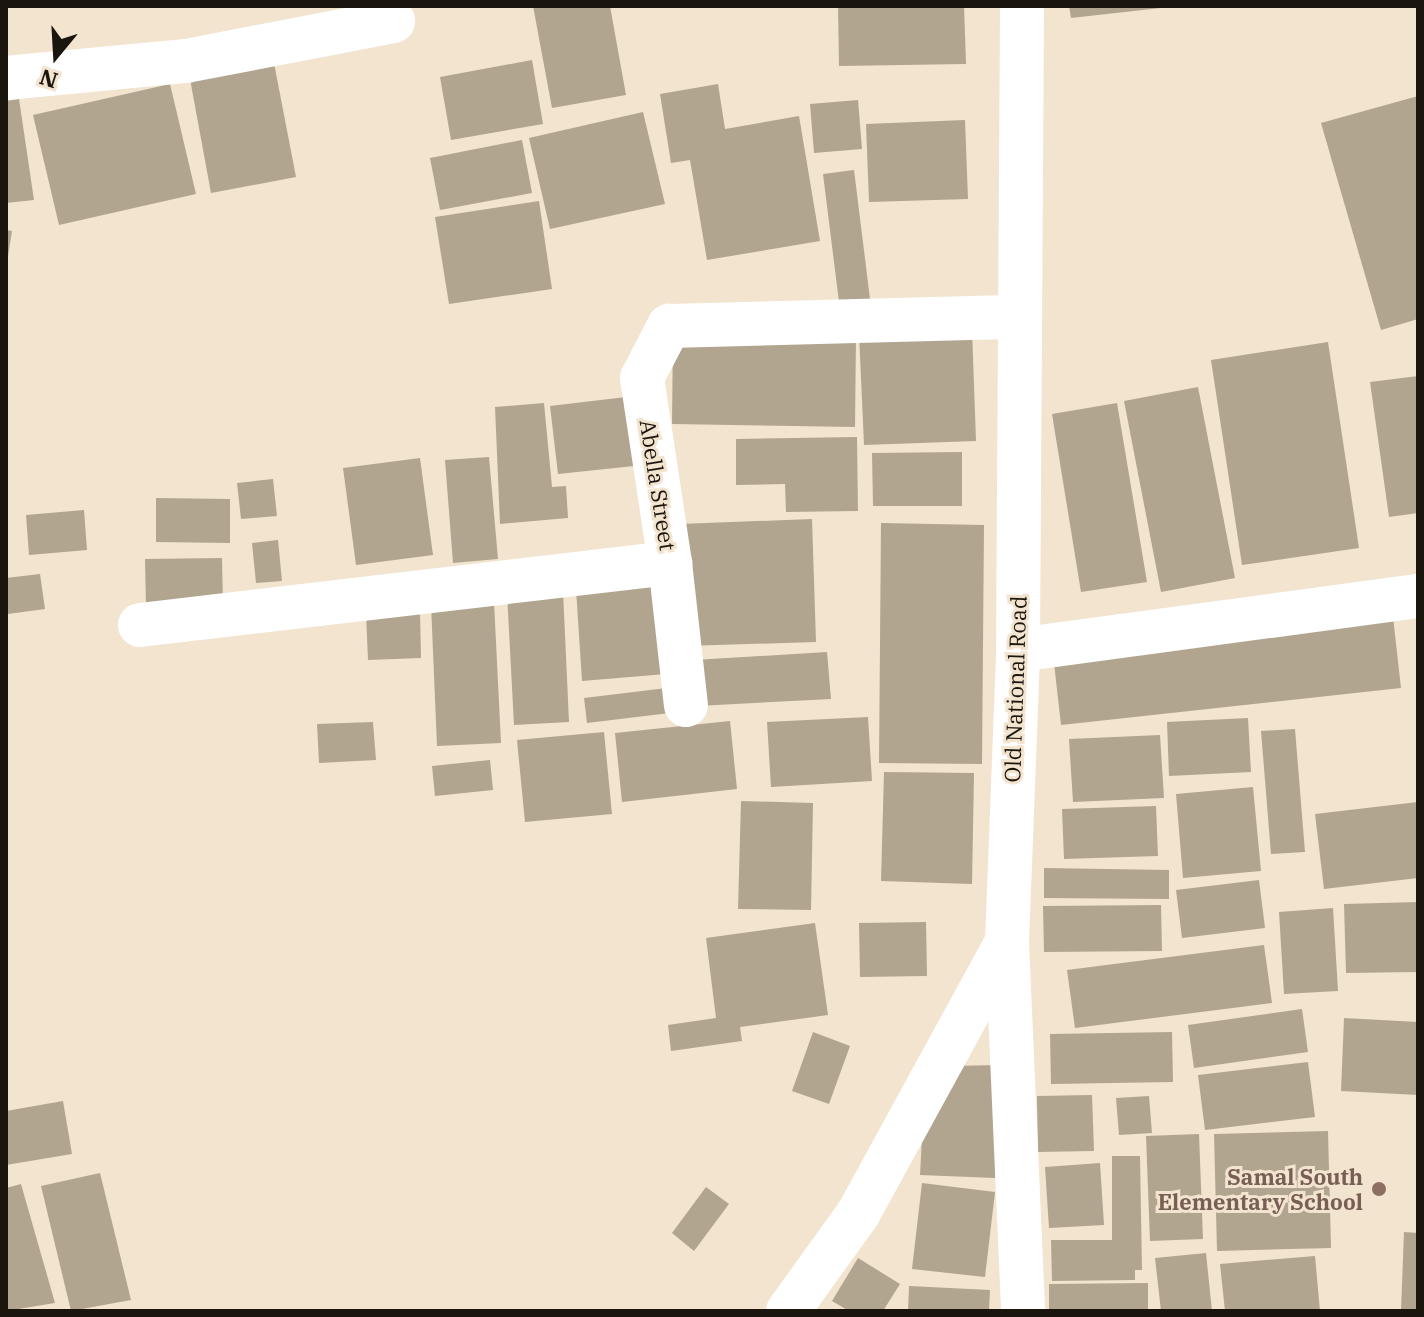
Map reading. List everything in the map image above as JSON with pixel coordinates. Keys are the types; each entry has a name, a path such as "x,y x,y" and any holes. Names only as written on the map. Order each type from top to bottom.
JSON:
{"street":[{"name":"Old National Road","path":"788,1311 858,1214 1007,942 1018,650 1022,6"},
{"path":"6,78 186,61 393,21"},
{"name":"Abella Street","path":"140,625 670,563 642,378 669,326 1019,317"},
{"path":"670,563 686,705"},
{"path":"1018,650 1418,596"},
{"path":"1007,942 1023,1311"}],"building":[{"path":"533,6 610,6 626,95 552,108"},
{"path":"838,6 964,6 966,64 839,66"},
{"path":"1069,6 1161,6 1161,8 1071,18"},
{"path":"532,60 543,124 451,140 440,77"},
{"path":"274,63 296,177 211,193 190,79"},
{"path":"170,84 196,194 59,225 33,115"},
{"path":"718,84 725,129 799,116 820,241 707,260 690,160 671,163 660,94"},
{"path":"1418,96 1418,319 1381,330 1321,123"},
{"path":"19,99 34,200 6,203 6,101"},
{"path":"858,100 862,149 814,153 810,104"},
{"path":"643,112 665,204 550,229 529,138"},
{"path":"965,120 968,199 869,202 866,124"},
{"path":"522,140 532,193 440,210 430,158"},
{"path":"854,170 871,307 840,310 823,174"},
{"path":"539,201 552,289 449,304 435,217"},
{"path":"6,230 12,231 8,256 6,256"},
{"path":"972,329 976,441 864,445 859,333"},
{"path":"673,331 856,334 855,427 672,424"},
{"path":"1328,342 1359,548 1242,565 1211,360"},
{"path":"1418,376 1418,513 1389,517 1370,382"},
{"path":"1198,387 1235,578 1161,592 1124,401"},
{"path":"626,397 634,466 558,474 550,406"},
{"path":"544,403 552,487 566,486 568,518 500,524 495,407"},
{"path":"1117,403 1147,582 1081,592 1052,414"},
{"path":"857,437 858,511 786,512 785,484 736,485 736,439"},
{"path":"962,452 962,506 873,506 872,453"},
{"path":"489,457 498,559 453,563 445,460"},
{"path":"420,458 433,555 356,565 343,468"},
{"path":"273,479 277,516 241,519 237,483"},
{"path":"156,498 230,499 230,543 156,542"},
{"path":"84,510 87,550 29,555 26,515"},
{"path":"812,519 816,642 685,646 680,524"},
{"path":"881,523 984,525 982,764 879,763"},
{"path":"278,540 282,581 256,583 252,543"},
{"path":"222,558 223,606 146,608 145,559"},
{"path":"40,574 45,609 8,614 6,578"},
{"path":"659,583 666,674 582,681 576,589"},
{"path":"563,591 569,722 514,725 507,593"},
{"path":"494,602 501,743 437,746 431,604"},
{"path":"420,612 421,658 368,660 366,614"},
{"path":"1393,617 1401,688 1061,725 1053,654"},
{"path":"827,652 831,699 697,706 694,660"},
{"path":"675,687 678,712 587,723 584,698"},
{"path":"868,717 872,781 771,787 767,722"},
{"path":"1248,718 1251,772 1169,776 1167,722"},
{"path":"730,721 737,789 622,802 615,733"},
{"path":"373,722 376,760 319,763 317,724"},
{"path":"1295,729 1305,852 1271,854 1261,731"},
{"path":"604,732 612,814 525,822 517,740"},
{"path":"1160,735 1164,798 1073,802 1069,739"},
{"path":"490,760 493,790 435,796 432,766"},
{"path":"884,772 974,773 972,884 881,881"},
{"path":"1253,787 1261,871 1183,878 1176,794"},
{"path":"741,801 813,803 811,910 738,909"},
{"path":"1418,802 1418,878 1324,889 1315,814"},
{"path":"1156,806 1158,856 1064,859 1062,809"},
{"path":"1044,868 1169,870 1169,899 1044,898"},
{"path":"1259,880 1265,928 1182,938 1176,890"},
{"path":"1418,902 1418,972 1346,973 1344,904"},
{"path":"1161,905 1162,951 1044,952 1043,906"},
{"path":"1333,908 1338,991 1284,994 1279,912"},
{"path":"926,922 927,976 860,977 859,923"},
{"path":"815,923 828,1015 740,1027 742,1041 671,1051 668,1025 716,1018 706,938"},
{"path":"1264,945 1272,1003 1075,1028 1067,970"},
{"path":"1302,1009 1308,1052 1194,1068 1188,1025"},
{"path":"1344,1018 1418,1022 1418,1095 1341,1091"},
{"path":"813,1032 850,1046 829,1104 792,1091"},
{"path":"1172,1032 1173,1082 1051,1084 1050,1034"},
{"path":"1308,1062 1315,1117 1205,1130 1198,1075"},
{"path":"999,1065 995,1178 920,1175 923,1118 951,1066"},
{"path":"1092,1095 1094,1151 1038,1152 1037,1096"},
{"path":"1149,1096 1152,1133 1119,1135 1116,1098"},
{"path":"63,1101 72,1154 6,1165 6,1111"},
{"path":"1328,1131 1331,1248 1217,1251 1214,1134"},
{"path":"1199,1134 1203,1239 1150,1241 1146,1136"},
{"path":"1112,1156 1140,1156 1142,1270 1135,1270 1135,1280 1052,1281 1051,1240 1112,1240"},
{"path":"1100,1163 1104,1225 1049,1228 1045,1167"},
{"path":"100,1173 131,1300 71,1311 41,1186"},
{"path":"922,1183 995,1192 985,1277 912,1269"},
{"path":"21,1184 55,1303 6,1311 6,1188"},
{"path":"706,1187 729,1204 694,1251 672,1233"},
{"path":"1404,1232 1418,1233 1418,1311 1401,1311"},
{"path":"1206,1253 1212,1311 1161,1311 1155,1258"},
{"path":"1315,1256 1320,1311 1225,1311 1220,1264"},
{"path":"858,1258 900,1284 883,1311 849,1311 832,1301"},
{"path":"1148,1283 1148,1311 1049,1311 1049,1284"},
{"path":"909,1286 990,1290 989,1311 908,1311"}],"place":[{"name":"Samal South Elementary School","path":"1379,1189"}]}
